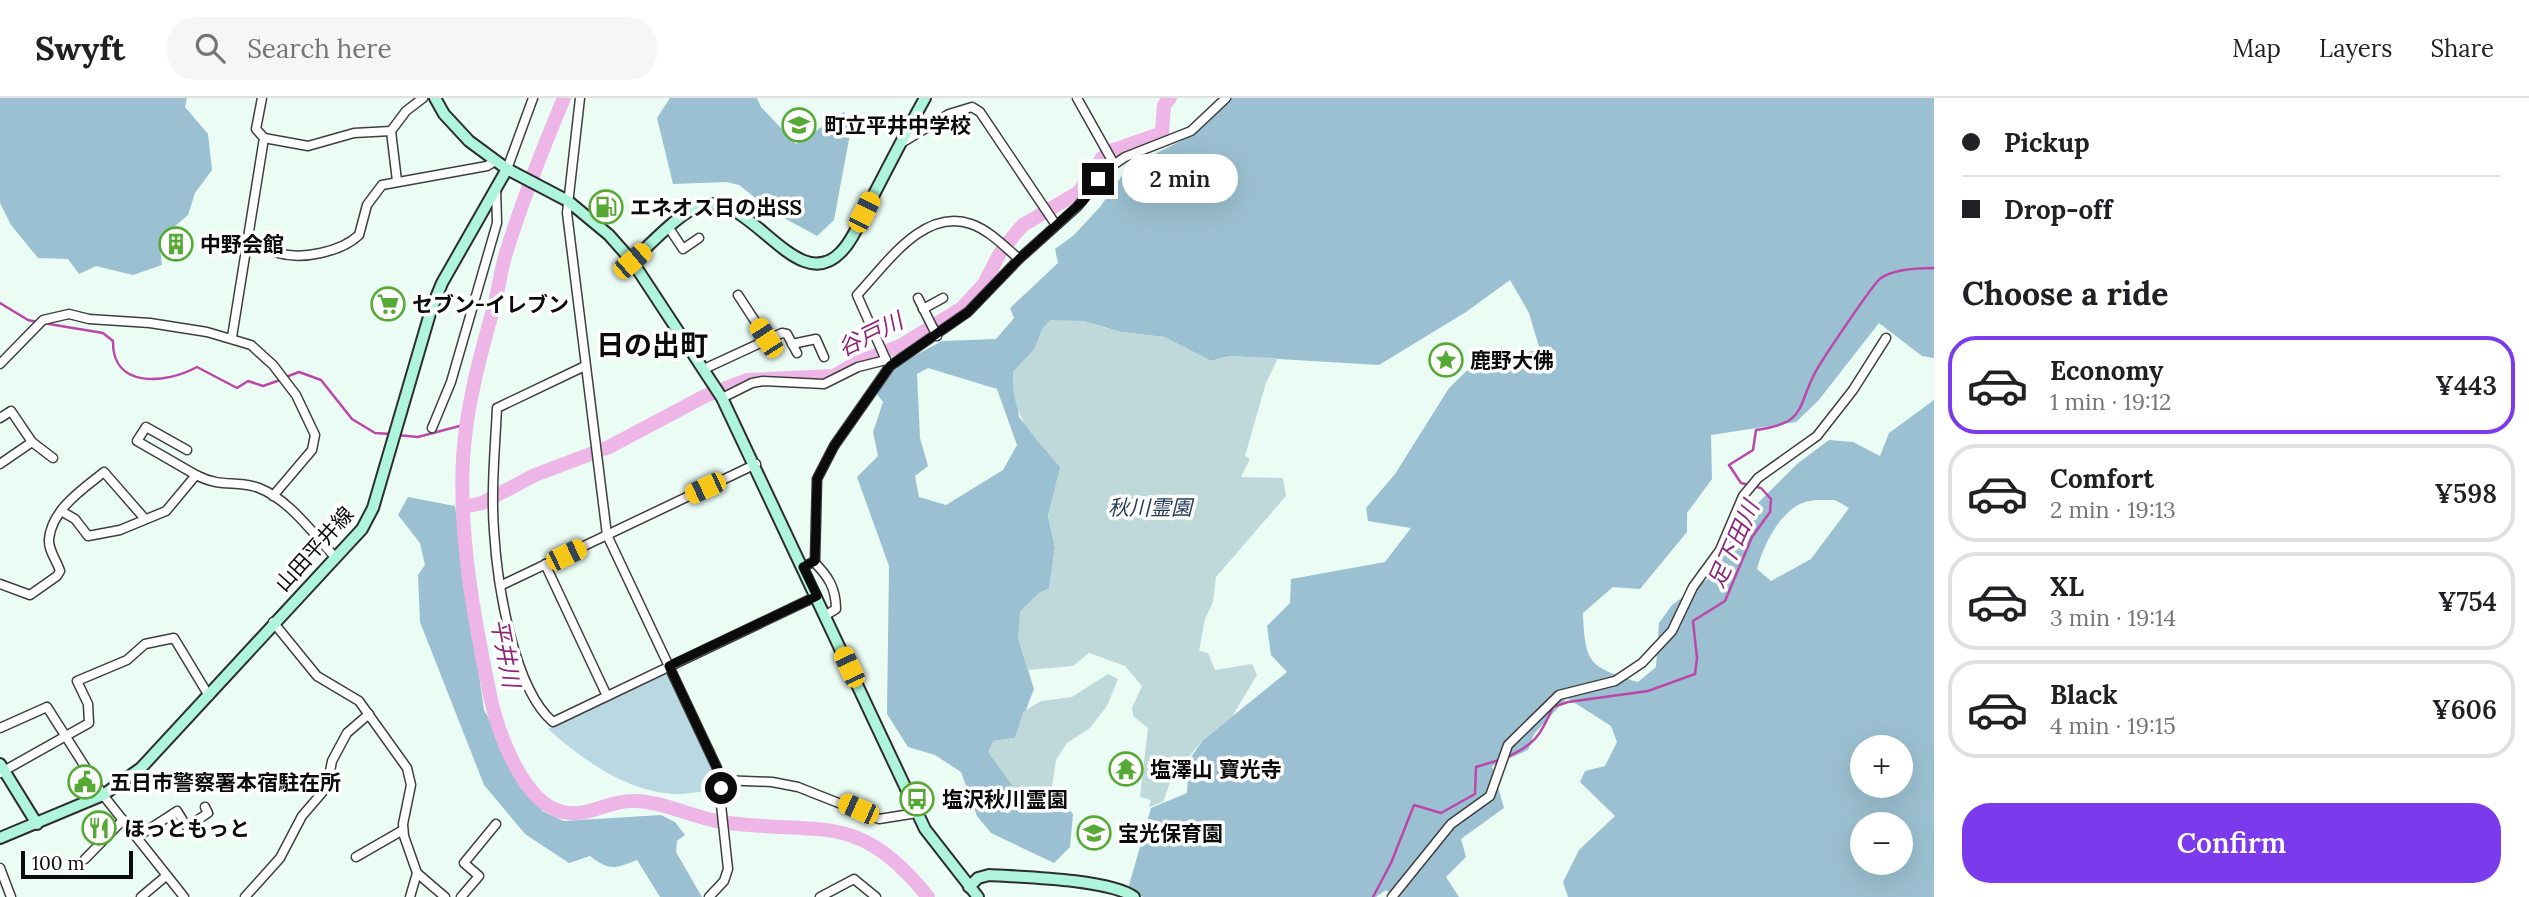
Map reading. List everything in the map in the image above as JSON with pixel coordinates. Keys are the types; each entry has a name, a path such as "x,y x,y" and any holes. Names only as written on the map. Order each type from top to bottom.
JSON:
{"main road":[{"path":"435,98 457,129 495,161 568,201 609,235 632,261 722,398 808,564 825,615 917,813 936,846 978,897"},
{"path":"632,261 700,205 718,204 738,211 796,258 823,263 832,259 846,245 925,98"},
{"name":"山田平井線","path":"0,838 103,795 141,768 209,696 273,622 336,558 369,518 431,310 442,283 496,187 510,171"},
{"path":"1,770 37,824"},
{"path":"970,887 978,878 989,874 1089,884 1118,890 1134,897"}],"street":[{"path":"262,98 256,129 264,138 308,146 354,133 391,131"},
{"path":"397,181 391,131 406,111 423,98"},
{"path":"510,171 533,98"},
{"path":"580,98 568,201 568,225 607,535 721,784 727,876 709,897"},
{"path":"1077,98 1114,164"},
{"path":"825,615 836,609 836,597 825,573 808,564 817,479 834,446 888,363 934,330 968,312 1019,259 1083,201 1098,179 1114,164 1191,131 1226,98"},
{"path":"900,144 949,114 972,107 980,112 1040,205 1056,225"},
{"path":"232,337 264,138"},
{"path":"248,237 278,253 296,255 338,249 359,235 372,194 382,185 488,166 495,161"},
{"path":"432,426 451,382 497,223 496,187"},
{"path":"888,363 857,295 918,233 951,220 970,223 1019,259"},
{"path":"669,228 683,249 699,238"},
{"path":"738,295 766,338"},
{"path":"918,298 934,330"},
{"path":"923,309 943,298"},
{"path":"0,364 43,320 69,314 89,319 150,323 232,337 260,351 279,372 296,395 313,427 312,450 273,496"},
{"path":"704,369 766,338 787,334 797,353"},
{"path":"1392,897 1451,824 1490,796 1508,745 1559,695 1606,686 1642,663 1677,623 1693,587 1720,550 1743,496 1758,478 1817,436 1853,390 1886,338"},
{"path":"792,344 816,339 824,357"},
{"path":"722,398 752,383 763,381 824,384 858,366 888,363"},
{"path":"585,366 497,408 494,529 502,585 520,671 534,699 553,722 817,596"},
{"path":"0,418 11,411 32,442 53,458"},
{"path":"187,450 146,427 137,441 214,484 240,484 273,496 336,558"},
{"path":"0,464 32,442"},
{"path":"502,585 755,464"},
{"path":"0,584 30,595 57,576 58,565 49,539 61,511 104,472 145,519"},
{"path":"61,511 75,519 88,536 120,530 166,511 196,475"},
{"path":"545,564 607,696"},
{"path":"273,622 317,676 354,696 407,768 410,779 403,830 417,873 445,897"},
{"path":"1,770 89,723 88,704 78,681 127,660 145,644 170,636 174,638 209,696"},
{"path":"0,729 47,707 68,736 103,795 184,897"},
{"path":"245,897 280,858 302,816 327,787 332,761 347,733 369,714"},
{"path":"721,784 772,782 798,787 879,819 917,813"},
{"path":"137,837 177,811 187,827 208,813 205,807"},
{"path":"85,859 123,820"},
{"path":"461,897 479,876 464,863 496,824"},
{"path":"356,857 403,830"},
{"path":"0,868 11,897"},
{"path":"410,897 417,873"},
{"path":"141,897 166,876"},
{"path":"820,897 854,879 876,897"}],"shaded area":[{"path":"0,98 187,98 185,107 208,134 212,170 195,193 188,215 159,240 162,265 133,275 96,266 79,274 68,259 38,258 11,225 0,203"},
{"path":"670,98 757,98 761,107 796,144 844,112 852,123 834,220 817,236 773,212 739,185 727,182 673,184 657,118"},
{"path":"1228,98 1934,98 1934,358 1922,356 1879,323 1818,401 1796,422 1711,435 1712,479 1687,513 1687,532 1640,589 1613,587 1583,613 1586,644 1593,661 1609,672 1638,682 1656,667 1659,623 1672,605 1714,574 1739,522 1797,464 1829,440 1853,442 1880,456 1889,433 1934,400 1934,897 1568,897 1563,882 1579,850 1615,816 1580,782 1585,771 1605,766 1617,742 1611,726 1567,698 1534,734 1528,750 1492,766 1504,808 1461,839 1466,857 1446,877 1459,897 1396,897 1386,890 1376,897 1143,897 1128,889 1151,808 1187,793 1189,760 1203,740 1287,672 1271,655 1267,626 1290,603 1291,579 1385,562 1411,528 1368,521 1366,508 1395,474 1449,388 1478,360 1540,350 1529,313 1510,280 1466,312 1379,365 1230,356 1211,361 1164,337 1121,332 1083,321 1043,328 1034,350 1013,372 1019,417 1061,467 1048,516 1055,547 1049,589 1039,593 1018,638 1034,689 1015,738 993,741 1051,794 1056,795 1073,814 1070,847 1054,863 991,833 977,816 961,772 935,755 908,747 887,714 889,566 857,477 878,456 873,432 883,402 876,393 892,368 942,341 996,339 1014,318 1010,308 1058,263 1055,249 1074,235 1100,207 1128,167 1195,134","holes":["928,368 997,389 1017,445 1003,470 946,505 919,497 915,476 928,466 920,438 917,374","1835,500 1849,508 1811,559 1771,581 1757,569 1763,550 1786,514 1806,502"]},
{"path":"408,497 455,506 484,710 542,811 564,821 661,815 675,822 685,835 677,841 676,852 702,897 660,897 637,860 612,867 590,856 569,863 525,834 484,785 420,622 418,575 425,565 420,543 398,515"},
{"path":"666,672 711,764 716,789 672,794 637,787 605,772 575,752 548,729"}],"green space":[{"name":"秋川霊園","path":"1050,320 1083,321 1121,332 1164,337 1211,361 1230,356 1278,358 1266,383 1245,456 1250,459 1241,477 1283,478 1286,496 1216,577 1213,602 1205,619 1199,651 1208,653 1215,670 1252,664 1257,675 1232,717 1203,740 1172,777 1163,802 1149,807 1151,800 1140,797 1148,728 1133,716 1132,708 1142,686 1125,666 1089,653 1073,666 1028,670 1018,638 1020,611 1039,593 1049,588 1055,547 1048,516 1060,467 1033,435 1020,414 1013,388 1013,372 1034,350 1043,328"},
{"path":"1108,674 1118,679 1107,706 1090,728 1067,743 1056,760 1051,794 1014,788 988,752 993,741 1015,738 1023,712 1041,701 1072,697"}],"waterway":[{"name":"平井川","path":"564,98 505,257 474,382 463,459 463,518 478,637 499,727 514,764 536,795 549,806 563,812 581,813 622,802 642,801 721,822 811,828 835,831 857,838 879,850 903,869 928,897"},
{"name":"谷戸川","path":"464,507 482,503 535,475 609,447 705,396 747,380 834,376 856,363 902,345 962,308 984,284 1000,253 1023,225 1079,192 1102,158 1113,150 1162,133 1164,105 1170,98"},
{"name":"足下田川","path":"1505,758 1535,739 1553,707 1568,702 1648,691 1695,674 1697,658 1693,621 1725,601 1752,537 1770,512 1771,499 1761,488 1741,483 1729,465 1753,450 1756,430 1773,427 1793,418 1820,364 1881,278 1900,271 1934,268"},
{"path":"0,303 28,320 37,322"},
{"path":"43,323 103,333 113,341 115,357 121,368 131,375 143,378 171,377 197,367 237,388 248,381 263,386 280,380"},
{"path":"286,377 299,372 321,380 352,419 375,433 391,434"},
{"path":"397,435 418,437 467,424"},
{"name":"足下田川","path":"1373,897 1391,863 1414,805 1441,813 1475,794 1476,767 1499,760"}],"place":[{"name":"町立平井中学校","path":"799,125"},
{"name":"エネオス日の出SS","path":"606,207"},
{"name":"中野会館","path":"176,244"},
{"name":"セブン-イレブン","path":"388,304"},
{"name":"鹿野大佛","path":"1446,360"},
{"name":"塩澤山 寶光寺","path":"1126,769"},
{"name":"五日市警察署本宿駐在所","path":"85,782"},
{"name":"塩沢秋川霊園","path":"917,799"},
{"name":"ほっともっと","path":"99,828"},
{"name":"宝光保育園","path":"1094,833"}],"district":[{"name":"日の出町","path":"652,345"}],"route":[{"path":"721,788 717,768 669,666 817,596 803,567 815,561 814,514 817,479 834,446 890,366 936,337 968,312 1019,259 1083,201 1098,179"}]}
